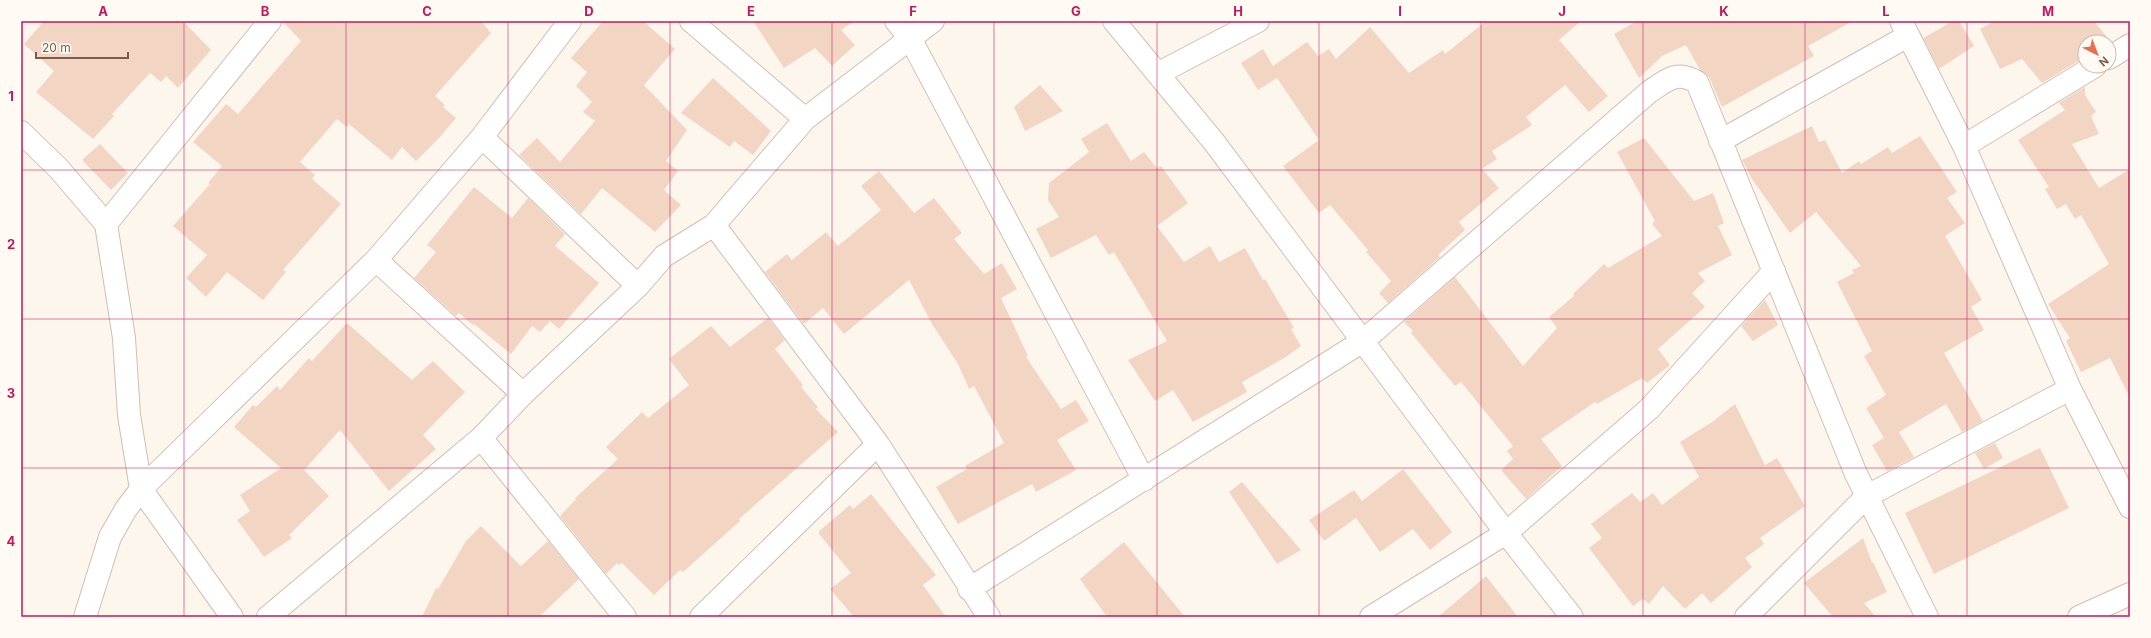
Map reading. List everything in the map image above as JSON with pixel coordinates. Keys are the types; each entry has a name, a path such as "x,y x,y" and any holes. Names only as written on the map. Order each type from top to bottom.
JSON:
{"street":[{"path":"106,224 270,21"},
{"path":"85,617 110,537 126,509 141,489 376,260 482,137 570,21"},
{"path":"691,21 805,119"},
{"path":"896,21 910,38 1144,480"},
{"path":"268,617 481,438 523,394 638,286 664,256 714,225 805,119 933,21"},
{"path":"1114,21 1159,73 1214,142 1506,533 1572,617"},
{"path":"1159,73 1258,21"},
{"path":"1720,141 1904,29 1964,146 2070,389 2130,506"},
{"path":"2117,53 2130,45"},
{"path":"1964,146 2082,74"},
{"path":"969,589 1363,341 1650,92 1671,77 1687,77 1697,82 1856,474 1927,617"},
{"path":"21,132 59,169 106,224 124,338 130,415 141,489 232,617"},
{"path":"482,137 638,286"},
{"path":"714,225 878,444 988,617"},
{"path":"376,260 523,394"},
{"path":"1371,617 1506,533 1649,409 1774,271"},
{"path":"1746,617 1867,496 2070,389"},
{"path":"481,438 625,617"},
{"path":"701,617 878,444"},
{"path":"2079,617 2130,594"}],"building":[{"path":"44,21 183,21 211,50 178,88 166,76 161,82 150,73 112,114 114,116 93,139 36,92 54,71 24,44"},
{"path":"282,21 481,21 491,33 435,96 445,105 443,107 456,118 440,137 416,161 402,147 392,160 349,124 347,127 337,119 300,162 315,175 312,179 341,204 283,270 286,272 263,300 227,272 206,297 186,278 207,255 173,226 210,184 208,183 222,166 193,142 226,104 238,114 301,41"},
{"path":"603,21 643,21 675,49 644,85 687,130 666,161 678,171 664,190 681,205 655,232 602,188 581,214 519,155 537,138 560,162 595,121 583,112 592,102 576,86 587,72 571,58"},
{"path":"753,21 855,21 841,30 855,45 832,66 815,48 784,68"},
{"path":"1486,21 1581,21 1559,40 1608,96 1589,112 1565,85 1526,117 1532,125 1492,151 1497,159 1482,169 1499,188 1459,222 1465,230 1438,255 1440,257 1388,303 1379,293 1391,281 1366,252 1368,250 1330,205 1319,213 1283,166 1319,140 1277,78 1258,90 1241,63 1263,49 1273,66 1307,42 1318,56 1329,49 1336,59 1370,27 1409,73 1443,50 1445,54"},
{"path":"1637,21 1853,21 1808,46 1814,56 1722,107 1709,77 1700,70 1686,45 1662,56 1639,78 1614,34"},
{"path":"1953,21 1959,21 1974,46 1939,69 1923,38"},
{"path":"1995,21 2094,21 2105,34 2077,34 2077,62 2042,83 2022,59 2000,69 1980,29"},
{"path":"713,78 771,131 753,155 734,141 730,147 681,113"},
{"path":"1040,85 1063,111 1025,131 1014,107"},
{"path":"2085,87 2085,95 2096,112 2091,116 2099,134 2072,144 2099,188 2130,169 2130,398 2110,358 2081,372 2066,341 2070,338 2048,304 2109,264 2081,215 2075,219 2066,204 2057,209 2045,189 2049,187 2018,140 2065,110 2059,103"},
{"path":"1107,123 1131,161 1144,152 1157,168 1161,166 1188,203 1157,226 1184,262 1210,246 1219,262 1245,248 1263,280 1265,279 1294,328 1291,329 1301,346 1286,357 1242,382 1247,392 1193,422 1173,390 1155,401 1128,360 1167,341 1114,252 1109,255 1096,235 1051,258 1036,229 1059,217 1048,200 1049,183 1089,152 1081,139"},
{"path":"1812,126 1819,142 1825,140 1842,173 1859,161 1861,164 1888,147 1892,153 1920,136 1957,192 1947,198 1965,223 1945,236 1982,300 1971,307 1984,330 1944,353 1983,421 1962,432 1946,404 1899,432 1914,457 1887,471 1872,445 1884,438 1866,408 1886,395 1864,356 1872,351 1837,282 1854,273 1852,270 1861,266 1816,212 1790,233 1752,179 1742,160"},
{"path":"1644,138 1694,201 1713,193 1724,223 1718,226 1732,255 1698,273 1705,281 1692,293 1705,307 1658,349 1670,365 1647,383 1642,378 1597,404 1595,402 1541,439 1562,466 1526,499 1501,470 1513,459 1507,451 1513,446 1461,382 1455,386 1411,333 1413,331 1404,322 1455,277 1523,366 1557,328 1549,317 1574,296 1573,294 1604,264 1608,268 1662,236 1652,224 1655,221 1617,152"},
{"path":"100,144 128,173 111,190 82,160"},
{"path":"879,171 914,213 934,198 962,233 954,239 984,274 1002,263 1017,289 1001,298 1028,356 1026,357 1061,409 1076,400 1089,421 1057,440 1076,470 1036,492 1032,484 958,524 936,487 967,469 965,466 1004,443 974,386 969,389 958,364 932,324 909,280 844,334 823,308 804,324 765,272 787,254 792,260 826,232 838,246 881,210 861,186"},
{"path":"474,187 512,218 528,198 565,234 555,246 599,283 559,329 550,321 540,332 532,326 511,354 459,313 456,316 414,278 436,252 427,245"},
{"path":"1765,300 1778,325 1753,341 1741,326"},
{"path":"768,318 785,340 775,349 803,385 801,387 818,407 816,409 838,432 739,519 740,521 683,572 680,570 654,595 622,563 619,565 617,563 606,574 560,516 576,499 575,498 618,459 606,447 642,412 648,418 689,385 669,359 711,326 730,347"},
{"path":"347,323 412,380 433,361 465,392 423,435 436,449 389,491 340,430 304,470 329,496 289,535 292,538 264,557 237,520 250,511 240,495 281,468 234,427 253,405 256,407 277,386 280,390 309,358 312,361"},
{"path":"1735,404 1765,465 1777,458 1805,506 1760,538 1764,544 1745,558 1752,567 1711,603 1702,593 1685,609 1663,586 1649,604 1643,599 1633,606 1589,548 1602,538 1591,524 1632,493 1640,502 1653,493 1662,505 1699,477 1680,442 1712,422"},
{"path":"1995,443 2003,458 1984,469 1975,453"},
{"path":"2040,448 2069,508 1934,574 1905,513"},
{"path":"1403,469 1452,532 1430,550 1413,529 1380,552 1356,518 1324,541 1309,520 1354,490 1362,501"},
{"path":"1242,482 1301,550 1277,564 1229,492"},
{"path":"871,494 936,575 923,585 946,617 854,617 830,589 851,573 819,534 819,531 850,505 853,509"},
{"path":"481,526 521,566 548,541 579,579 539,617 422,617 436,588 438,589 466,541"},
{"path":"1863,538 1872,563 1873,562 1887,592 1864,603 1876,617 1833,617 1804,583"},
{"path":"1124,542 1185,617 1107,617 1080,579"},
{"path":"1486,576 1518,617 1438,617"}]}
